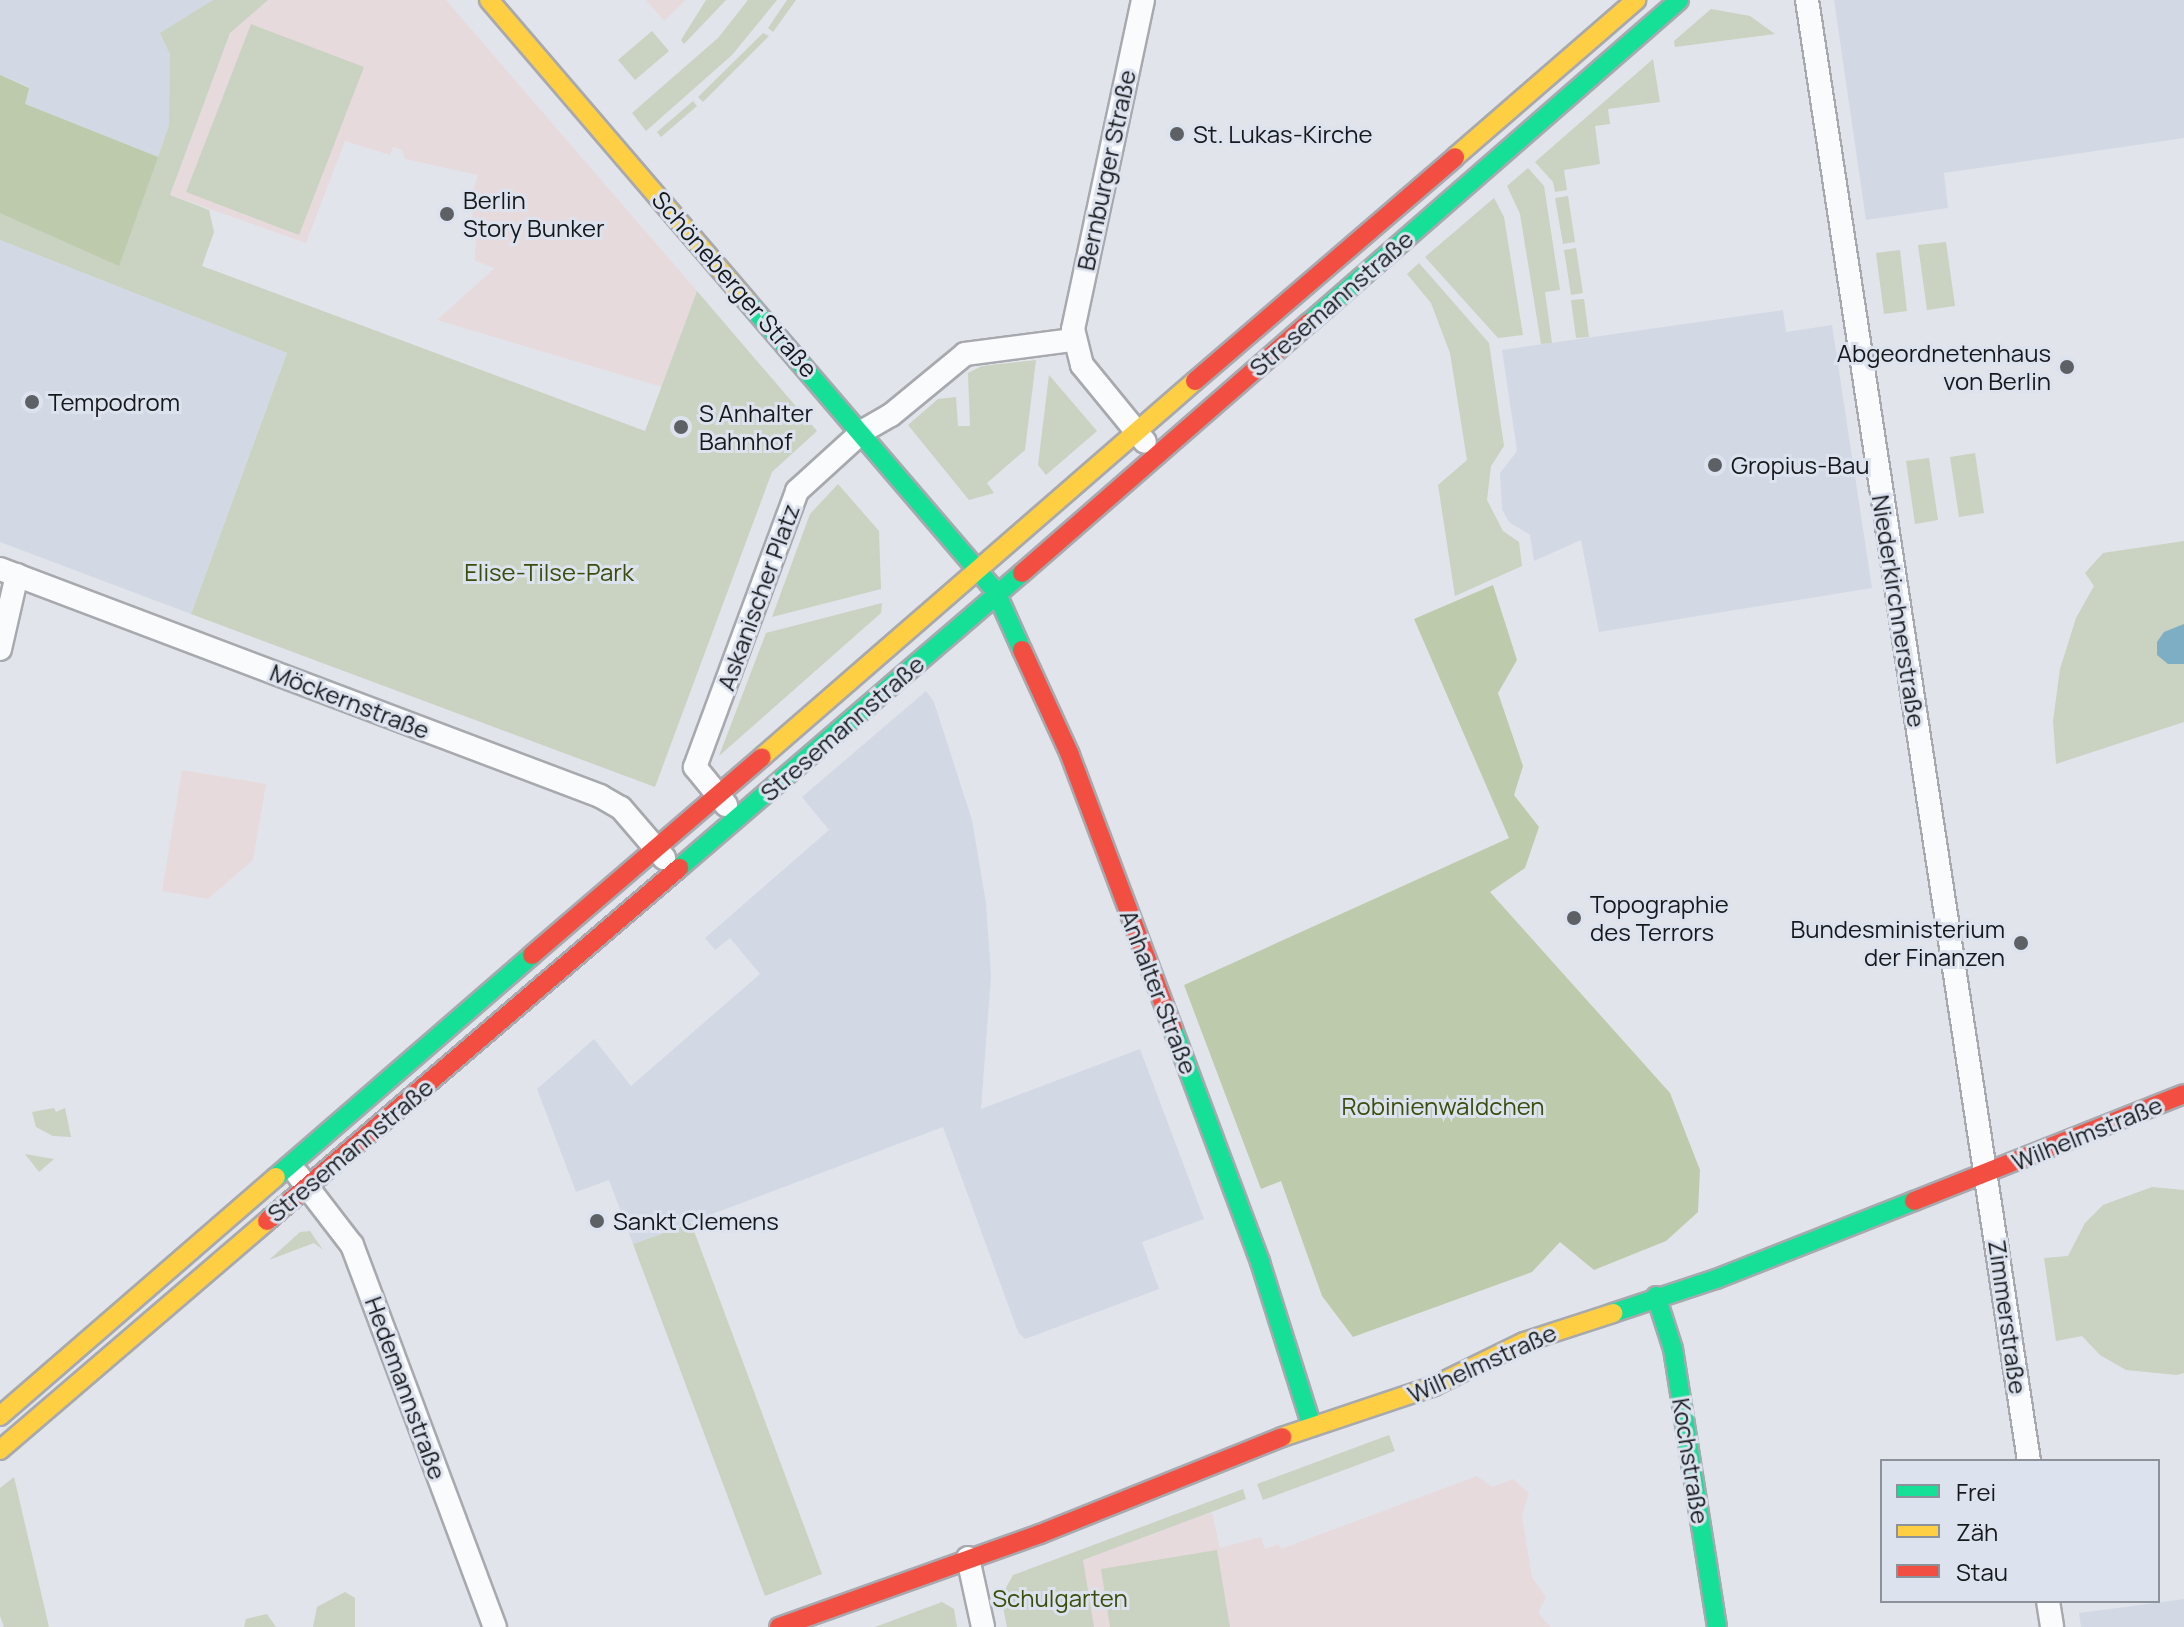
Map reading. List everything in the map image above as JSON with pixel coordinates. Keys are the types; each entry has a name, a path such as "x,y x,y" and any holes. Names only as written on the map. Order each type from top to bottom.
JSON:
{"main road":[{"name":"Schöneberger Straße","path":"489,0 981,568"},
{"name":"Stresemannstraße","path":"0,1416 1637,0"},
{"name":"Stresemannstraße","path":"4,1438 308,1186 737,818 1679,0"},
{"path":"1565,61 1584,83"},
{"path":"1455,157 1473,178"},
{"path":"1329,266 1348,288"},
{"path":"1184,392 1203,414"},
{"name":"Anhalter Straße","path":"981,568 996,592 1075,770 1260,1262 1312,1427"},
{"name":"Wilhelmstraße","path":"779,1627 1131,1498 1181,1471 1434,1386 1524,1342 1656,1296 1716,1279 2184,1094"},
{"name":"Kochstraße","path":"1656,1296 1673,1349 1717,1627"}],"street":[{"name":"Bernburger Straße","path":"1073,340 1074,315 1143,0"},
{"path":"1637,0 1657,19"},
{"name":"Niederkirchnerstraße","path":"1807,0 1988,1174"},
{"name":"Askanischer Platz","path":"737,818 695,767 797,491 863,431 891,415 970,351 1073,340"},
{"path":"1073,340 1087,373 1156,455"},
{"path":"0,649 8,572"},
{"name":"Möckernstraße","path":"8,572 600,796 621,808 675,871"},
{"name":"Hedemannstraße","path":"289,1165 340,1224 362,1267 495,1627"},
{"name":"Zimmerstraße","path":"1988,1174 2029,1459"},
{"path":"968,1558 983,1627"},
{"path":"2048,1603 2052,1627"}],"shaded area":[{"path":"0,0 213,0 180,22 170,54 169,125 158,157 25,104 29,87 0,75"},
{"path":"268,0 446,0 697,291 662,387 437,320 495,268 475,261 476,229 468,228 475,207 468,204 478,175 405,159 402,150 393,147 390,155 345,141 306,243 170,195 230,33"},
{"path":"646,0 686,0 664,21"},
{"path":"1834,0 2184,0 2184,138 1944,173 1948,208 1866,220"},
{"name":"Tempodrom","path":"0,240 287,353 191,614 0,542"},
{"path":"1783,310 1786,332 1832,325 1872,588 1599,632 1581,540 1534,561 1530,535 1509,522 1502,509 1500,473 1517,451 1502,350"},
{"path":"926,691 934,702 972,820 986,903 991,976 981,1109 1140,1049 1204,1219 1142,1242 1159,1289 1025,1339 1018,1332 943,1127 633,1244 609,1180 576,1192 537,1089 594,1039 631,1086 760,974 730,938 715,950 705,938 829,830 802,797"},
{"path":"182,770 266,784 253,860 208,899 162,891"},
{"path":"1477,1476 1492,1487 1513,1479 1529,1493 1522,1516 1532,1577 1546,1597 1538,1613 1551,1627 1007,1627 1001,1597 1007,1588 1212,1512 1220,1548 1261,1537 1265,1549 1279,1544 1281,1549"},
{"path":"2184,1599 2184,1627 2081,1627 2079,1613"}],"green space":[{"name":"Elise-Tilse-Park","path":"213,0 268,0 230,33 170,195 209,210 214,232 202,266 645,431 697,291 817,431 772,472 655,787 191,614 287,353 0,240 0,75 29,88 25,104 158,157 169,125 170,54 160,33"},
{"path":"706,0 726,0 684,44 681,40"},
{"path":"748,0 777,0 732,55 646,131 632,113 718,38"},
{"path":"787,0 796,0 773,32 768,28"},
{"path":"1711,9 1750,16 1775,34 1675,47 1674,41"},
{"path":"251,24 364,67 299,235 186,192"},
{"path":"652,31 669,51 635,80 618,60"},
{"path":"763,33 769,36 703,102 698,97"},
{"path":"1653,59 1660,102 1608,109 1610,124 1595,126 1600,164 1564,170 1567,190 1555,192 1553,182 1535,162"},
{"path":"0,75 29,88 25,104 158,157 119,266 0,213"},
{"path":"693,101 697,106 661,137 657,132"},
{"path":"1528,168 1544,186 1560,290 1545,292 1552,343 1541,344 1520,214 1507,186"},
{"path":"1568,196 1575,242 1563,244 1555,198"},
{"path":"1494,198 1504,217 1523,335 1498,338 1425,257"},
{"path":"1946,242 1955,306 1927,310 1918,245"},
{"path":"1576,248 1583,293 1571,295 1564,250"},
{"path":"1900,250 1907,311 1884,314 1876,253"},
{"path":"1419,263 1489,343 1504,446 1491,466 1487,500 1503,531 1519,542 1522,566 1455,596 1438,485 1467,460 1450,353 1431,303 1407,274"},
{"path":"1584,299 1589,337 1576,338 1571,300"},
{"path":"1036,360 1025,450 987,483 994,493 969,500 908,425 938,399 956,397 958,426 970,426 968,373 982,366"},
{"path":"1049,375 1097,431 1046,475 1038,465"},
{"path":"1975,453 1984,513 1959,517 1950,457"},
{"path":"1929,458 1938,520 1915,524 1906,461"},
{"path":"838,484 879,531 881,589 772,617 810,514"},
{"path":"2184,541 2184,722 2056,764 2053,721 2060,669 2076,618 2094,586 2085,573 2103,553"},
{"name":"Robinienwäldchen","path":"1493,585 1517,660 1498,693 1523,766 1514,795 1539,827 1525,868 1490,892 1670,1093 1700,1170 1698,1212 1666,1241 1594,1270 1560,1242 1532,1272 1353,1337 1322,1296 1281,1181 1261,1189 1184,985 1509,838 1414,619"},
{"path":"882,603 881,613 719,756 766,633"},
{"path":"54,1108 56,1112 65,1108 71,1137 53,1136 36,1127 32,1112"},
{"path":"25,1154 54,1159 39,1172"},
{"path":"2152,1187 2184,1190 2184,1373 2177,1375 2126,1370 2100,1355 2082,1336 2056,1341 2044,1258 2068,1256 2085,1223 2103,1205"},
{"path":"691,1223 822,1574 765,1596 633,1244"},
{"path":"310,1231 323,1250 314,1243 269,1260 300,1232"},
{"path":"1389,1435 1395,1451 1263,1500 1257,1484"},
{"path":"14,1477 49,1627 4,1627 0,1616 0,1488"},
{"name":"Schulgarten","path":"1243,1489 1246,1499 1083,1560 1094,1627 1007,1627 1001,1597 1013,1575"},
{"path":"1217,1550 1230,1627 1110,1627 1101,1569"},
{"path":"345,1592 355,1598 355,1627 313,1627 317,1607"},
{"path":"942,1602 954,1609 957,1627 875,1627"},
{"path":"267,1614 276,1627 244,1627 246,1619"}],"water":[{"path":"2184,624 2184,664 2168,664 2157,655 2157,642 2164,632"}],"traffic: fast":[{"path":"1309,323 1679,0"},
{"path":"746,300 996,592 1022,650"},
{"path":"679,868 1022,573"},
{"path":"276,1177 532,955"},
{"path":"1173,1029 1260,1262 1312,1427"},
{"path":"1613,1313 1716,1279 1914,1201"},
{"path":"1656,1296 1673,1349 1717,1627"}],"traffic: slow":[{"path":"489,0 746,300"},
{"path":"1455,157 1636,0"},
{"path":"762,757 1195,381"},
{"path":"0,1416 276,1177"},
{"path":"0,1450 267,1221"},
{"path":"1282,1437 1434,1386 1524,1342 1613,1313"}],"traffic: jam":[{"path":"1195,381 1455,157"},
{"path":"1022,573 1309,323"},
{"path":"1022,650 1070,755 1173,1029"},
{"path":"532,955 762,757"},
{"path":"267,1221 679,868"},
{"path":"1914,1201 2184,1094"},
{"path":"779,1627 1040,1534 1282,1437"}],"place":[{"name":"St. Lukas-Kirche","path":"1177,134"},
{"name":"Berlin Story Bunker","path":"447,214"},
{"name":"Abgeordnetenhaus von Berlin","path":"2067,367"},
{"name":"Tempodrom","path":"32,402"},
{"name":"S Anhalter Bahnhof","path":"681,427"},
{"name":"Gropius-Bau","path":"1715,465"},
{"name":"Topographie des Terrors","path":"1574,918"},
{"name":"Bundesministerium der Finanzen","path":"2021,943"},
{"name":"Sankt Clemens","path":"597,1221"}]}
